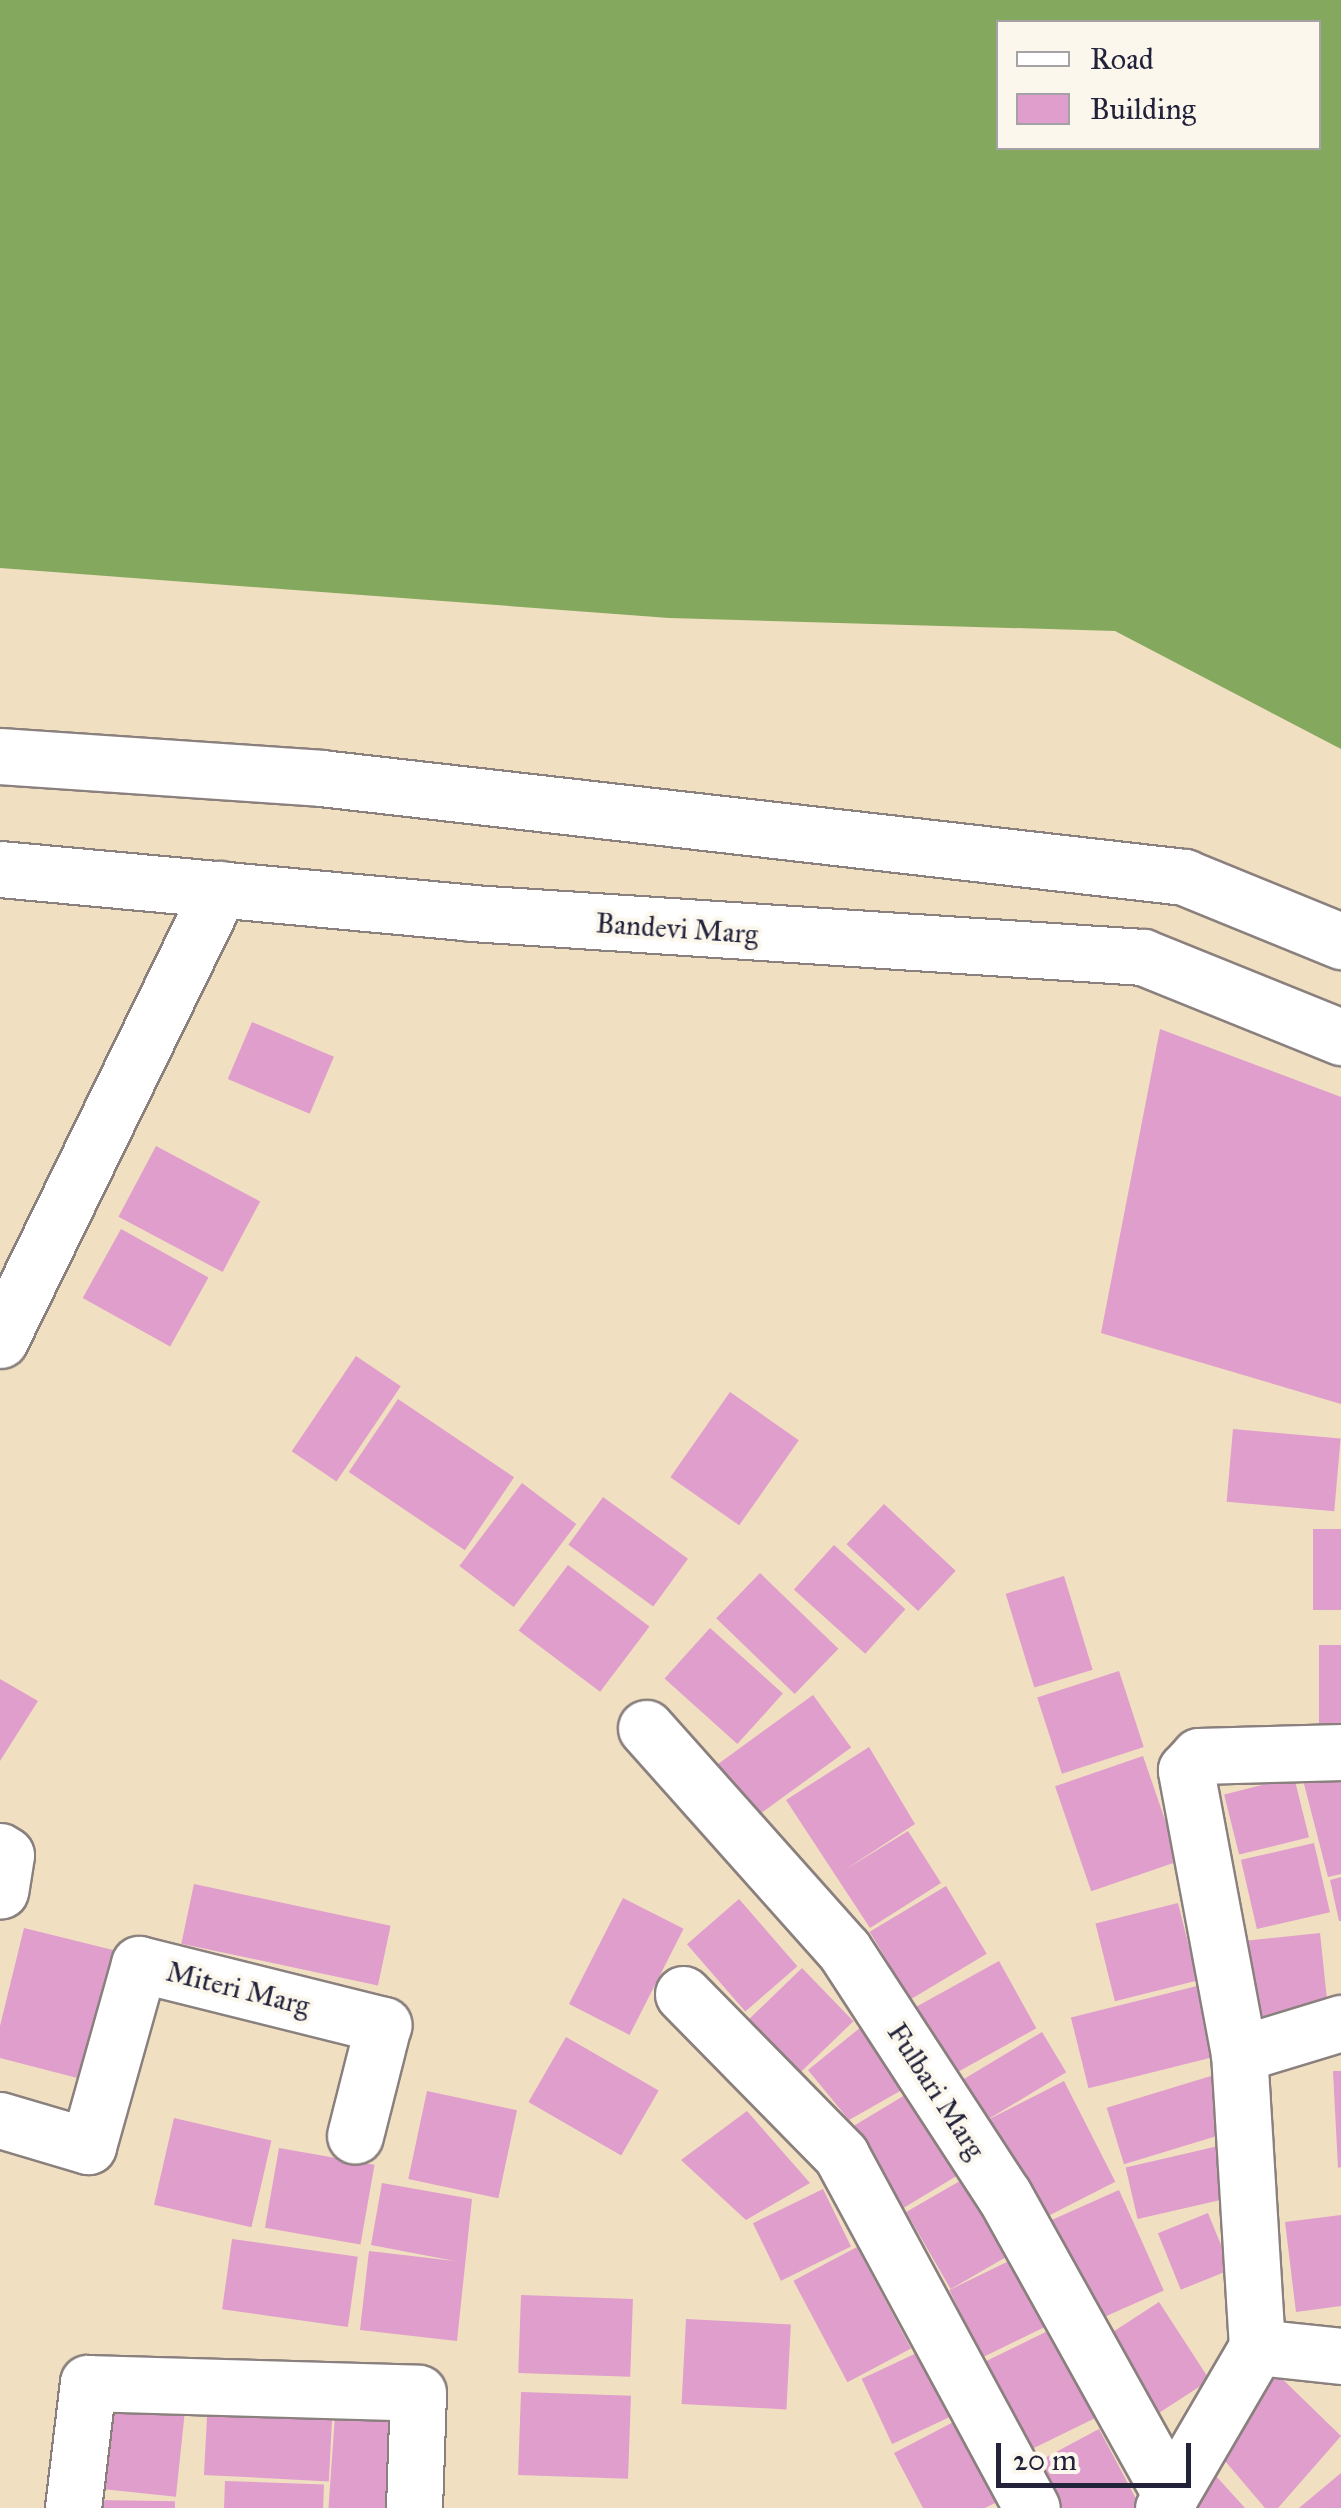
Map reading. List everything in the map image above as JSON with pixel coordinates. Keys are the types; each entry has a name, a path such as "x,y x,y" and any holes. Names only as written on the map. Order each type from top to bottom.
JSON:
{"street":[{"path":"0,756 321,778 1184,877 1341,941"},
{"name":"Bandevi Marg","path":"0,869 906,946 1143,957 1341,1037"},
{"path":"0,1340 220,889"},
{"name":"Fulbari Marg","path":"646,1728 844,1950 1004,2195 1167,2502"},
{"path":"1341,1752 1199,1756 1186,1770 1239,2054 1257,2348 1341,2356"},
{"path":"0,1851 6,1855 0,1891"},
{"name":"Miteri Marg","path":"0,2120 88,2146 139,1964 383,2025 355,2136"},
{"path":"683,1994 842,2155 1032,2508"},
{"path":"1239,2054 1341,2023"},
{"name":"Fulbari Marg","path":"1167,2502 1257,2348"},
{"path":"73,2508 88,2384 418,2393 414,2508"}],"green space":[{"path":"0,0 1341,0 1341,749 1115,631 669,618 0,568"}],"building":[{"path":"252,1022 334,1057 310,1114 228,1079"},
{"path":"1160,1029 1341,1097 1341,1404 1101,1333"},
{"path":"156,1146 260,1201 223,1272 118,1217"},
{"path":"121,1229 208,1277 170,1347 83,1298"},
{"path":"356,1356 401,1386 336,1482 292,1451"},
{"path":"730,1392 799,1440 739,1525 670,1477"},
{"path":"398,1399 514,1477 465,1550 349,1472"},
{"path":"1233,1429 1341,1438 1334,1511 1227,1502"},
{"path":"522,1483 576,1524 514,1607 459,1566"},
{"path":"603,1497 688,1559 653,1606 568,1545"},
{"path":"884,1504 956,1571 918,1611 846,1544"},
{"path":"1313,1529 1341,1529 1341,1610 1313,1610"},
{"path":"834,1545 905,1609 865,1654 794,1590"},
{"path":"568,1565 649,1626 600,1692 519,1630"},
{"path":"760,1573 838,1649 795,1694 716,1618"},
{"path":"1064,1576 1093,1670 1034,1688 1006,1594"},
{"path":"710,1628 783,1694 737,1744 664,1679"},
{"path":"1319,1645 1341,1645 1341,1725 1319,1725"},
{"path":"1119,1671 1144,1747 1062,1774 1037,1698"},
{"path":"0,1679 38,1701 0,1761"},
{"path":"813,1695 851,1748 755,1818 717,1765"},
{"path":"869,1747 915,1824 843,1871 908,1831 941,1883 870,1928 786,1800"},
{"path":"1143,1756 1179,1861 1091,1891 1055,1786"},
{"path":"1294,1777 1309,1837 1239,1855 1224,1794"},
{"path":"1303,1780 1341,1780 1341,1874 1328,1877"},
{"path":"1314,1843 1330,1912 1257,1929 1241,1860"},
{"path":"1341,1877 1341,1921 1339,1921 1330,1880"},
{"path":"194,1884 391,1926 378,1985 181,1944"},
{"path":"946,1886 987,1954 910,2000 870,1932"},
{"path":"623,1898 684,1929 630,2035 569,2004"},
{"path":"739,1899 797,1966 745,2011 687,1944"},
{"path":"1178,1903 1197,1981 1115,2001 1096,1924"},
{"path":"24,1928 121,1952 89,2081 0,2058 0,2026"},
{"path":"1320,1933 1329,2020 1257,2027 1248,1941"},
{"path":"999,1961 1036,2028 953,2074 916,2007"},
{"path":"802,1968 853,2021 799,2074 747,2021"},
{"path":"1197,1986 1215,2057 1089,2088 1071,2017"},
{"path":"877,2014 916,2082 849,2120 808,2070"},
{"path":"1042,2032 1066,2072 986,2121 961,2080"},
{"path":"566,2037 659,2090 621,2155 528,2102"},
{"path":"1333,2071 1341,2071 1338,2168"},
{"path":"1211,2076 1228,2132 1124,2164 1107,2108"},
{"path":"1064,2081 1115,2182 1039,2221 987,2120"},
{"path":"920,2086 969,2168 903,2208 853,2126"},
{"path":"427,2091 517,2110 498,2198 408,2179"},
{"path":"747,2111 810,2183 746,2220 681,2160"},
{"path":"174,2118 271,2140 251,2227 154,2205"},
{"path":"1227,2144 1239,2196 1138,2219 1126,2167"},
{"path":"279,2148 375,2165 360,2245 265,2228"},
{"path":"972,2174 1016,2251 951,2289 906,2212"},
{"path":"382,2183 472,2199 457,2341 360,2330 369,2251 455,2261 371,2245"},
{"path":"823,2189 851,2247 781,2281 753,2223"},
{"path":"1119,2190 1164,2290 1085,2325 1040,2225"},
{"path":"1208,2213 1231,2270 1181,2290 1158,2233"},
{"path":"1341,2215 1341,2306 1296,2312 1285,2222"},
{"path":"232,2239 358,2257 348,2327 222,2309"},
{"path":"857,2247 911,2349 847,2382 793,2281"},
{"path":"1015,2258 1048,2325 982,2357 949,2290"},
{"path":"521,2295 633,2299 630,2377 518,2373"},
{"path":"1159,2302 1210,2380 1149,2419 1099,2341"},
{"path":"686,2319 791,2324 786,2409 682,2404"},
{"path":"1056,2327 1099,2416 1029,2450 986,2361"},
{"path":"936,2344 966,2409 892,2444 862,2379"},
{"path":"1270,2367 1341,2436 1278,2508 1265,2508 1214,2448"},
{"path":"521,2392 631,2396 628,2479 518,2475"},
{"path":"208,2398 333,2405 329,2481 204,2475"},
{"path":"106,2406 185,2414 176,2497 97,2489"},
{"path":"335,2415 414,2421 408,2508 329,2508"},
{"path":"965,2416 1007,2497 985,2508 923,2508 894,2453"},
{"path":"1099,2429 1141,2508 1050,2508 1028,2467"},
{"path":"1341,2473 1341,2508 1299,2508"},
{"path":"1215,2475 1245,2508 1197,2508"},
{"path":"225,2481 324,2484 323,2508 224,2508"},
{"path":"97,2500 175,2501 175,2508 97,2508"}]}
